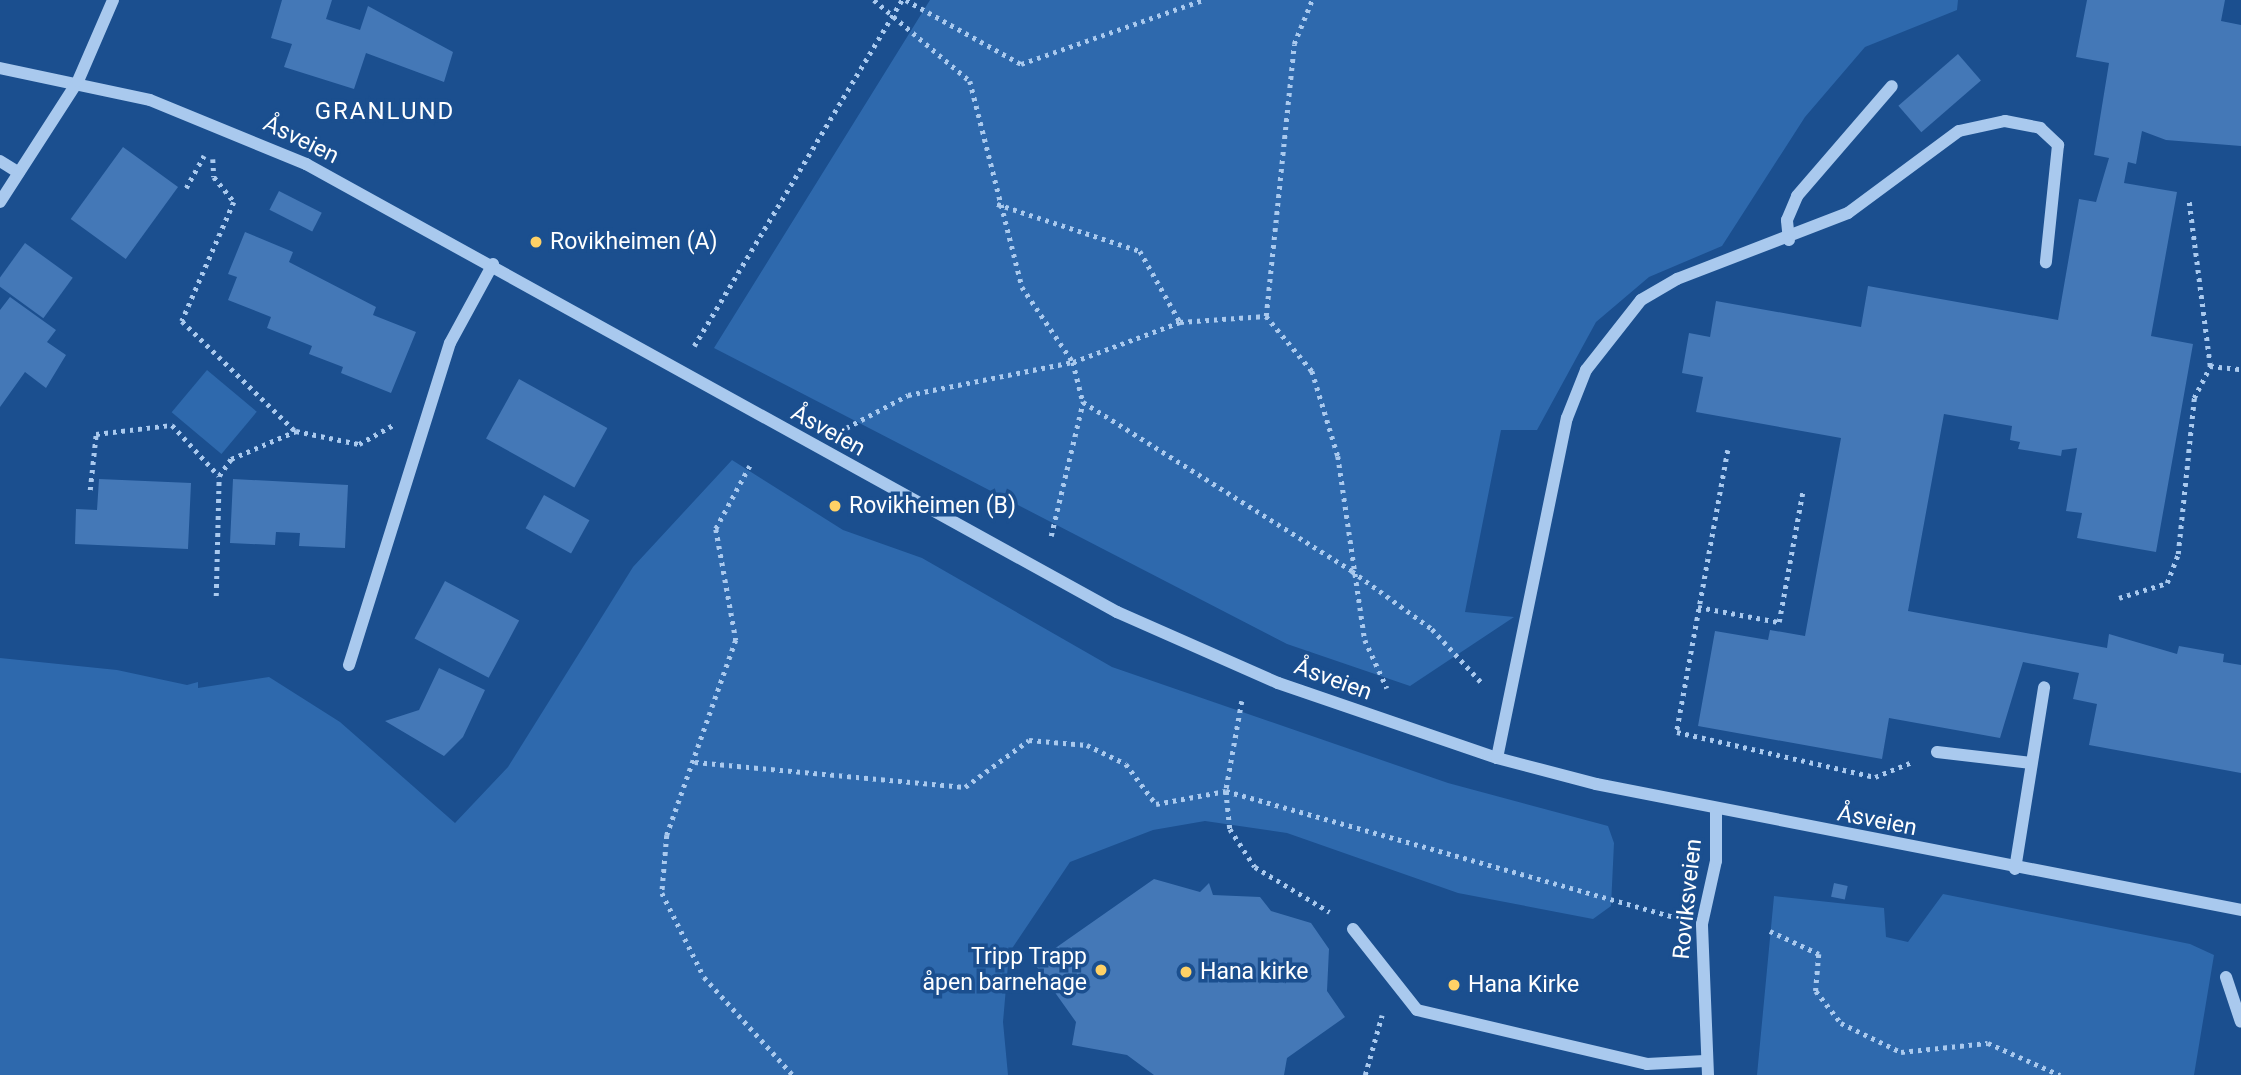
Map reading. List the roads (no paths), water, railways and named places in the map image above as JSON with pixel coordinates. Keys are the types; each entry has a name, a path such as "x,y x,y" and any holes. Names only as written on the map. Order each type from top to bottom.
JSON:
{"street":[{"path":"0,202 78,81 113,0"},
{"name":"Åsveien","path":"0,68 78,81 232,130 493,264 804,442 1117,612 1278,683 1497,758 1716,812 2241,910"},
{"path":"1790,240 1787,220 1797,196 1892,86"},
{"path":"1497,758 1567,418 1586,370 1642,300 1678,278 1790,240 1849,213 1959,131 2006,121 2040,128 2058,145 2046,262"},
{"path":"0,161 19,173"},
{"path":"349,665 423,422 450,343 493,264"},
{"path":"2015,869 2044,687"},
{"path":"1937,752 2031,763"},
{"name":"Roviksveien","path":"1708,1075 1705,1060 1702,924 1716,861 1716,812"},
{"path":"1353,929 1416,1010 1647,1064 1705,1060"},
{"path":"2226,976 2241,1022"}],"place":[{"name":"Rovikheimen (A)","path":"536,242"},
{"name":"Rovikheimen (B)","path":"835,506"},
{"name":"Tripp Trapp åpen barnehage","path":"1101,970"},
{"name":"Hana kirke","path":"1186,972"},
{"name":"Hana Kirke","path":"1454,985"}],"district":[{"name":"GRANLUND","path":"385,112"}]}
